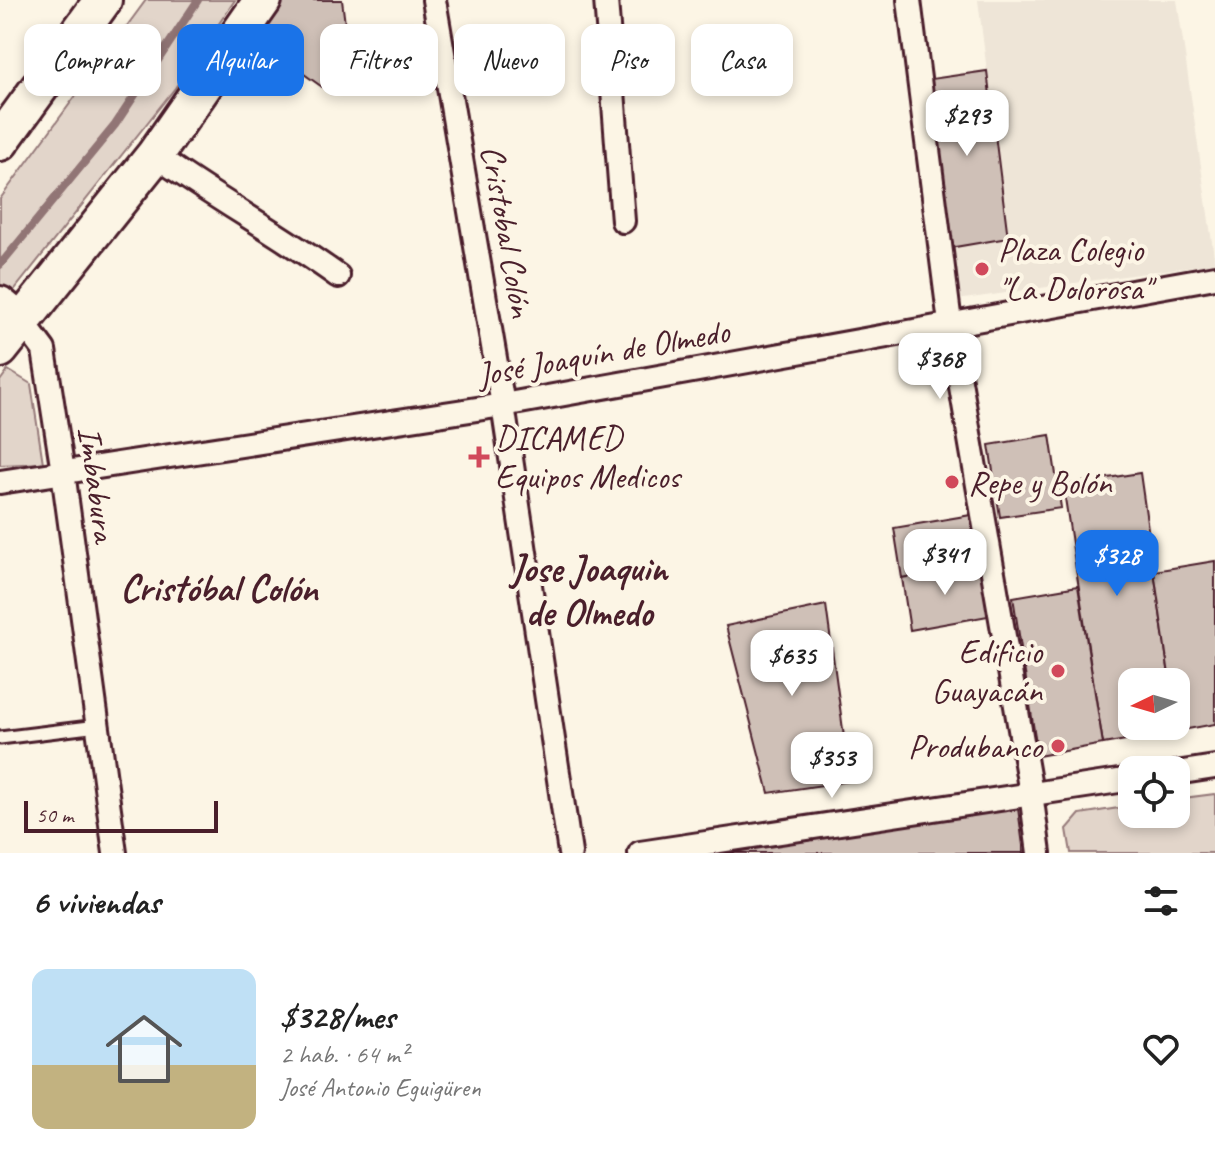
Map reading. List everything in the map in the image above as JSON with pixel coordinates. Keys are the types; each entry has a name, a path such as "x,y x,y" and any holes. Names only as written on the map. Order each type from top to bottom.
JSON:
{"main road":[{"path":"0,142 103,0"},
{"path":"0,349 11,312 155,155 263,0"}],"street":[{"name":"Cristobal Colón","path":"434,0 503,405 570,853"},
{"path":"606,0 623,221"},
{"path":"909,0 950,323 1039,853"},
{"path":"155,155 338,276"},
{"name":"José Joaquín de Olmedo","path":"0,482 503,405 1215,277"},
{"name":"Imbabura","path":"11,312 44,350 115,853"},
{"path":"1190,771 1215,767"},
{"path":"640,853 1118,781"}],"lane":[{"path":"0,738 98,726"}],"shaded area":[{"path":"146,0 235,0 219,24 177,24 177,85 0,308 0,199 76,96 161,96 161,24 128,24"},
{"path":"978,0 1177,0 1215,263 957,300 949,248 1008,238"},
{"path":"8,370 31,384 43,463 0,465 0,381"},
{"path":"1215,794 1215,853 1071,853 1067,829 1080,814 1118,808 1118,828 1190,828 1190,797"}],"building":[{"path":"268,0 342,0 345,24 320,24 320,85 304,74 304,24 254,24"},
{"path":"987,71 1008,238 949,248 924,80"},
{"path":"1050,435 1061,508 1000,517 989,445"},
{"path":"1140,473 1168,668 1118,668 1118,740 1126,740 1103,744 1063,485"},
{"path":"971,515 979,563 902,578 894,528"},
{"path":"1215,561 1215,724 1190,729 1190,668 1168,668 1154,571"},
{"path":"979,563 988,616 910,630 902,578"},
{"name":"Edificio Guayacán","path":"1078,586 1103,744 1038,756 1013,597"},
{"path":"826,605 850,781 769,793 726,626"},
{"path":"1018,808 1024,853 727,853 727,852"}],"waterway":[{"path":"0,265 115,125 198,0"}],"place":[{"name":"Plaza Colegio \"La Dolorosa\"","path":"982,269"},
{"name":"DICAMED Equipos Medicos","path":"479,457"},
{"name":"Repe y Bolón","path":"952,482"},
{"name":"Edificio Guayacán","path":"1058,671"},
{"name":"Produbanco","path":"1058,746"}],"district":[{"name":"Cristóbal Colón","path":"219,588"},
{"name":"Jose Joaquin de Olmedo","path":"589,590"}]}
